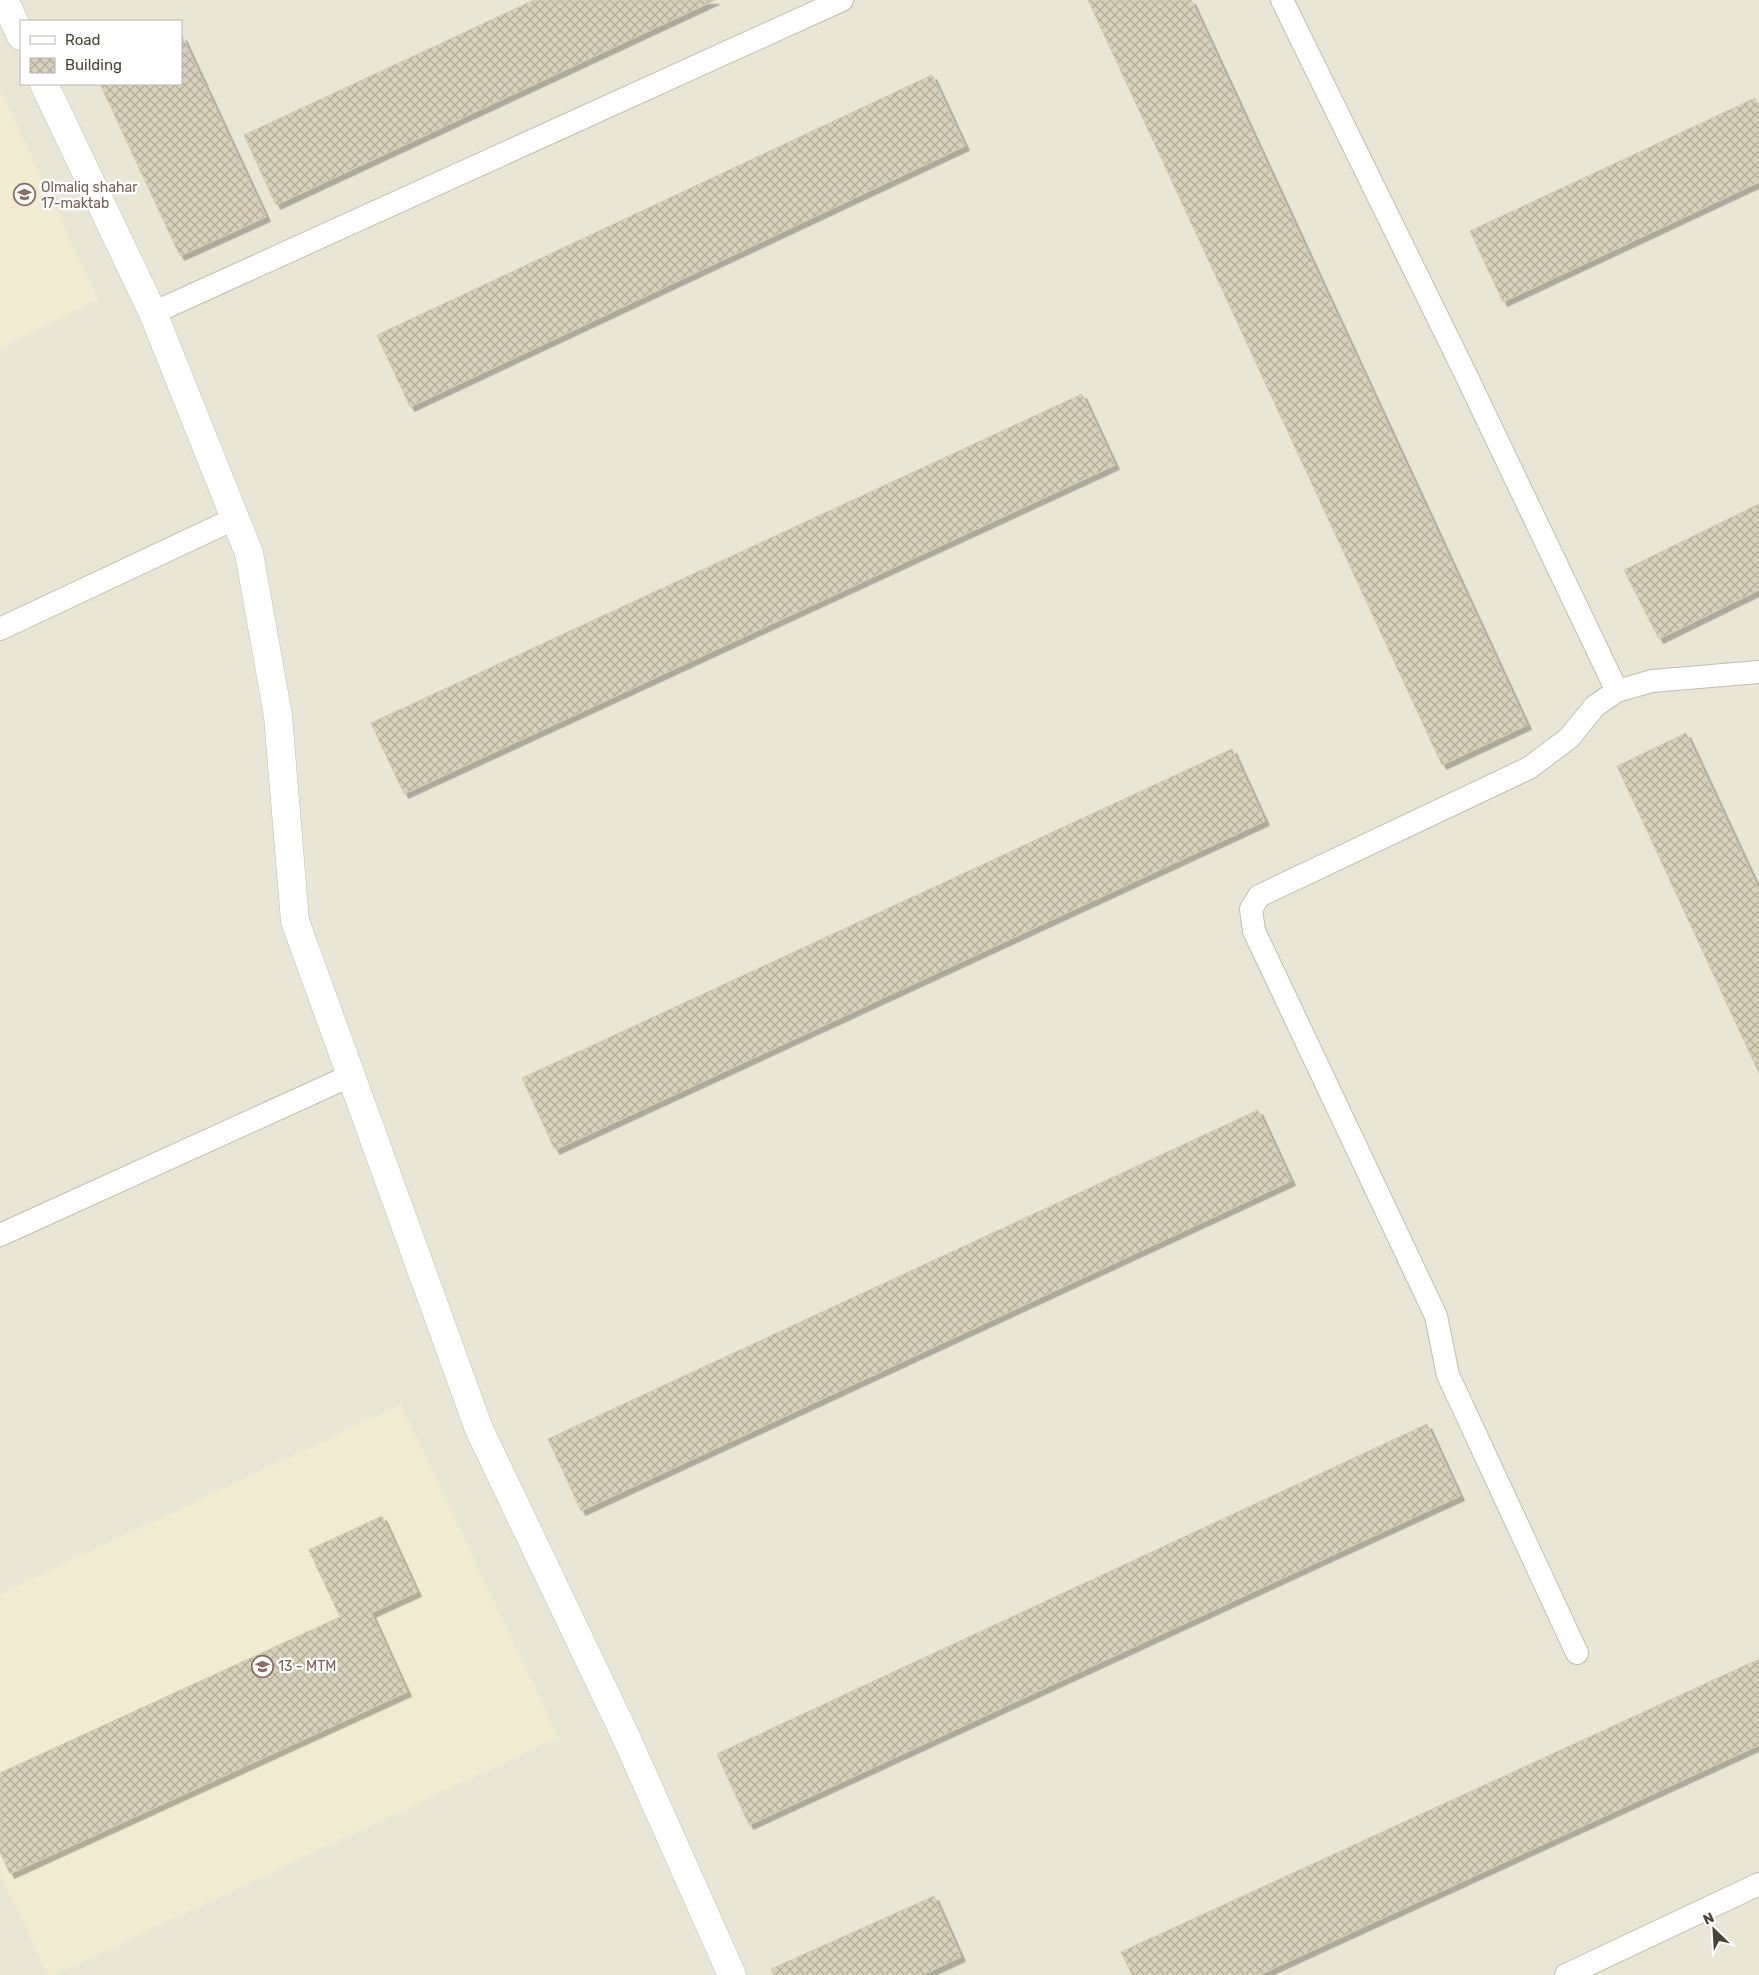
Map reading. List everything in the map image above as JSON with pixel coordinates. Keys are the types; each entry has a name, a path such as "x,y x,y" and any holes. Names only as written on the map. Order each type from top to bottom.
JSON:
{"street":[{"path":"4,0 20,34"},
{"path":"44,85 153,313 249,553 278,716 295,921 480,1429 626,1737 732,1975"}],"lane":[{"path":"153,313 842,0"},
{"path":"1282,0 1465,373 1617,691"},
{"path":"0,629 236,518"},
{"path":"1577,1653 1448,1375 1436,1316 1254,931 1251,909 1259,896 1529,768 1569,738 1595,706 1617,691 1652,681 1759,672"},
{"path":"0,1235 352,1075"},
{"path":"1566,1975 1759,1884"}],"shaded area":[{"path":"0,0 1759,0 1759,1975 0,1975"},
{"name":"Olmaliq shahar 17-maktab","path":"0,89 98,300 0,348"},
{"name":"13 - MTM","path":"401,1405 558,1737 54,1975 48,1975 0,1873 0,1594"}],"building":[{"path":"534,0 715,0 276,205 244,135"},
{"path":"1088,0 1191,0 1527,725 1442,765"},
{"path":"182,36 266,217 180,256 100,85 182,85"},
{"path":"932,75 965,146 410,407 377,335"},
{"path":"1755,98 1759,108 1759,182 1503,302 1470,231"},
{"path":"1082,394 1115,465 404,794 371,723"},
{"path":"1759,504 1759,590 1659,639 1624,570"},
{"path":"1686,733 1759,890 1759,1073 1617,766"},
{"path":"1232,749 1265,821 555,1150 522,1078"},
{"path":"1258,1110 1291,1181 581,1511 548,1439"},
{"path":"1427,1424 1460,1496 749,1825 717,1754"},
{"path":"382,1516 417,1592 371,1613 407,1692 10,1874 0,1852 0,1773 340,1617 309,1550"},
{"path":"1759,1659 1759,1745 1259,1975 1132,1975 1121,1952"},
{"path":"934,1896 961,1957 922,1975 774,1975 771,1969"}],"place":[{"name":"Olmaliq shahar 17-maktab","path":"25,195"},
{"name":"13 - MTM","path":"262,1666"}]}
